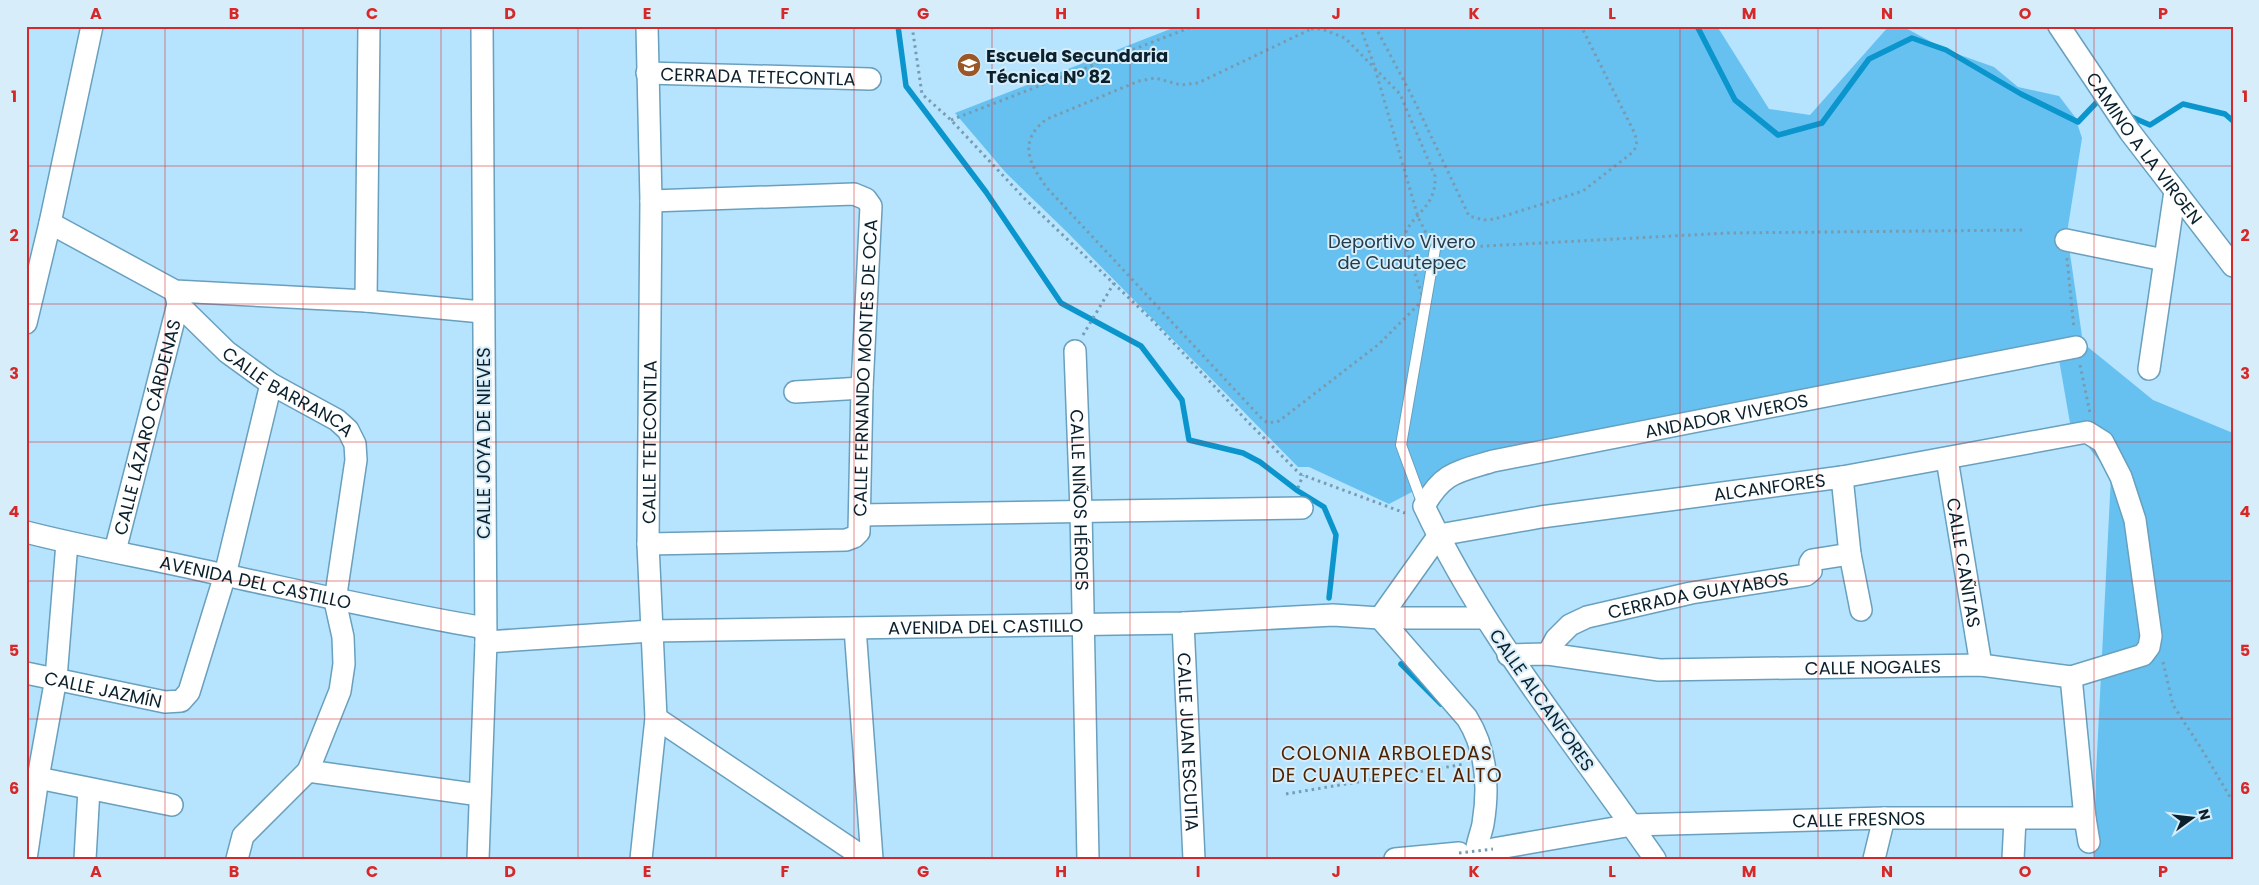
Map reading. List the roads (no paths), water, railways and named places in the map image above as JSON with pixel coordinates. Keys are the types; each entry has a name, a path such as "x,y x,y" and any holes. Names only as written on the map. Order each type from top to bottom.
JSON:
{"street":[{"path":"27,316 50,223 92,26"},
{"path":"366,301 369,26"},
{"name":"CALLE JOYA DE NIEVES","path":"478,859 485,635 482,26"},
{"name":"CALLE TETECONTLA","path":"641,859 656,718 648,544 651,201 647,26"},
{"name":"CAMINO A LA VIRGEN","path":"2059,26 2130,132 2233,266"},
{"name":"CERRADA TETECONTLA","path":"647,73 870,79"},
{"path":"2149,369 2175,191"},
{"name":"CALLE FERNANDO MONTES DE OCA","path":"648,544 836,540 854,537 859,532 862,388 871,206 866,199 854,194 651,201"},
{"path":"50,223 177,298 366,301 482,312"},
{"path":"2066,240 2164,260"},
{"name":"CALLE BARRANCA","path":"177,298 227,352 271,384 337,420 348,430 355,444 356,460 336,601 343,637 344,664 340,691 308,771"},
{"name":"CALLE LÁZARO CÁRDENAS","path":"115,551 177,298"},
{"name":"CALLE NIÑOS HÉROES","path":"1078,343 1088,859"},
{"name":"ANDADOR VIVEROS","path":"1424,506 1434,487 1442,481 1460,472 1493,461 2076,347"},
{"path":"225,575 271,384"},
{"path":"795,392 862,388"},
{"name":"ALCANFORES","path":"1439,535 1541,518 1842,477 2087,432 2103,442 2121,477 2135,520 2151,636 2149,647 2143,655 2072,677"},
{"name":"CALLE CAÑITAS","path":"1947,459 1980,666"},
{"path":"1842,477 1850,554 1861,610"},
{"path":"860,515 1081,511 1299,499"},
{"path":"1424,506 1439,535 1380,618 1473,727 1484,761 1487,787 1476,853"},
{"name":"AVENIDA DEL CASTILLO","path":"26,532 67,543 115,551 225,575 485,635 1183,623 1333,615 1380,618 1485,618"},
{"name":"CALLE ALCANFORES","path":"1439,535 1508,655 1655,859"},
{"path":"26,859 56,678 67,543"},
{"name":"CERRADA GUAYABOS","path":"1548,654 1556,639 1570,625 1587,617 1692,593 1806,575 1811,571 1810,563 1812,560 1850,554"},
{"name":"CALLE JAZMÍN","path":"26,673 164,702 181,700 189,692 225,575"},
{"name":"CALLE JUAN ESCUTIA","path":"1183,623 1194,859"},
{"path":"855,628 872,859"},
{"name":"CALLE NOGALES","path":"1508,655 1548,654 1659,670 1980,666 2072,677"},
{"path":"2072,677 2085,818 2089,842"},
{"path":"656,718 866,859"},
{"path":"237,859 243,836 308,771 480,795"},
{"path":"38,778 172,805"},
{"path":"85,859 89,789"},
{"path":"1874,859 1884,818"},
{"name":"CALLE FRESNOS","path":"1395,859 1476,853 1632,825 1884,818 2085,818"},
{"path":"2013,859 2015,819"}],"lane":[{"path":"1424,506 1401,445 1434,249"}],"waterway":[{"path":"898,26 906,86 986,192 1061,303 1141,346 1182,400 1189,440 1243,453 1260,462 1298,491 1324,507 1336,535 1329,598"},
{"path":"1697,26 1735,100 1778,135 1822,123 1869,59 1912,38 1946,50 2021,94 2078,122 2097,102 2102,104"},
{"path":"2127,115 2150,125 2183,104 2225,114 2233,121"},
{"path":"1401,664 1441,704"}],"place":[{"name":"Escuela Secundaria Técnica Nº 82","path":"969,65"}],"district":[{"name":"COLONIA ARBOLEDAS DE CUAUTEPEC EL ALTO","path":"1387,764"}],"park label":[{"name":"Deportivo Vivero de Cuautepec","path":"1402,251"}]}
